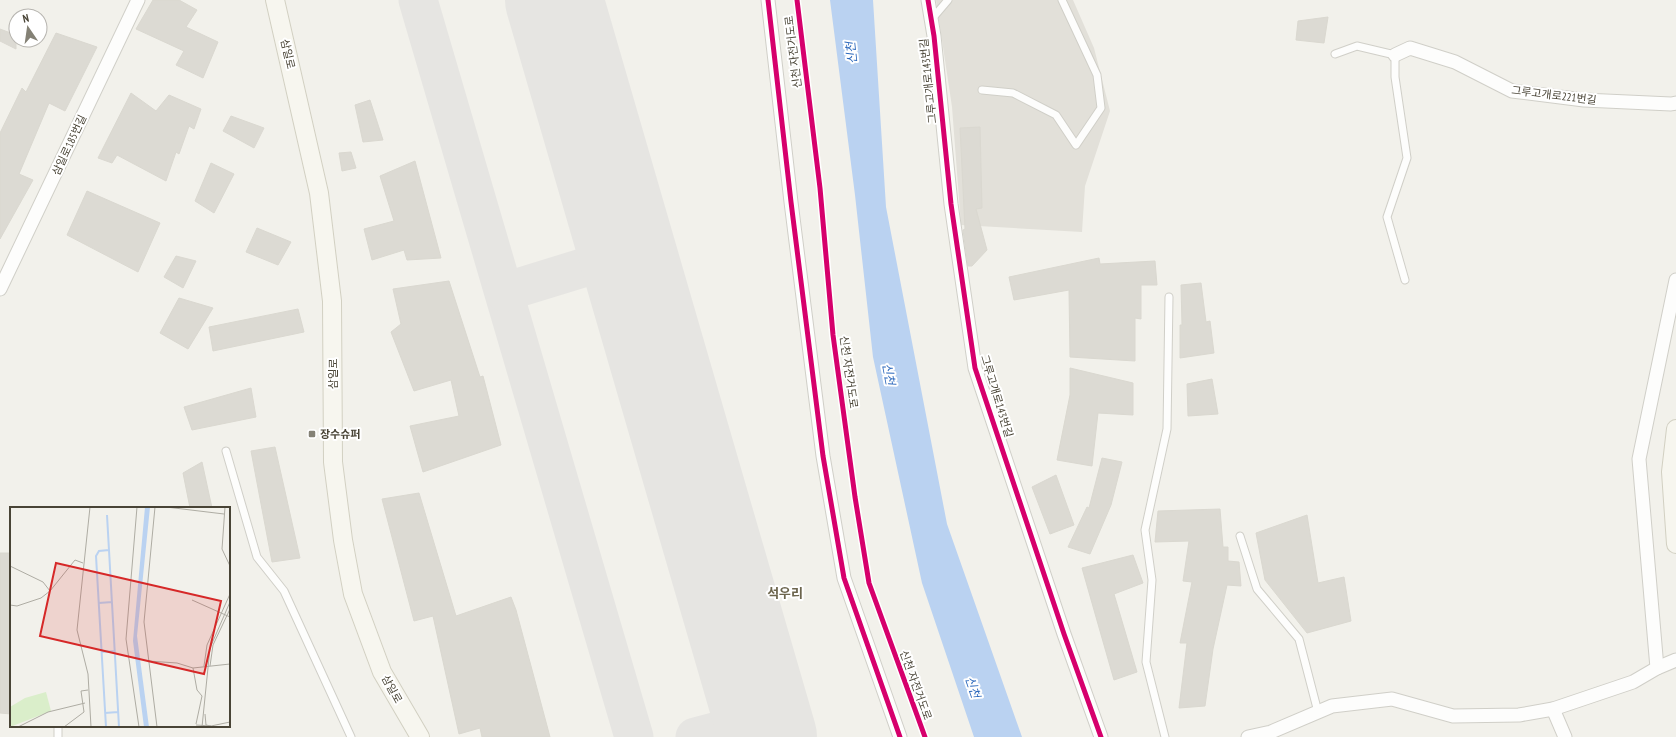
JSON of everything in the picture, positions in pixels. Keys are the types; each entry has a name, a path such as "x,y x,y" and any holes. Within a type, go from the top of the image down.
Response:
{"main road":[{"name":"삼일로","path":"275,0 318,193 332,301 333,462 343,540 353,594 382,672 420,737"},
{"path":"1676,429 1671,472 1676,544"}],"street":[{"name":"삼일로185번길","path":"1,286 138,0"},
{"path":"768,0 823,456 844,578 900,737"},
{"name":"그루고개로143번길","path":"928,0 951,204 975,368 1064,634 1101,737"},
{"name":"그루고개로221번길","path":"1395,55 1410,48 1455,62 1512,91 1584,100 1671,104 1676,102"},
{"path":"1657,668 1639,459 1676,280"},
{"path":"1248,737 1271,732 1332,706 1392,699 1453,716 1519,715 1553,709 1633,682 1657,668 1676,660"},
{"path":"1553,709 1565,737"}],"lane":[{"path":"931,20 948,0"},
{"path":"982,90 1012,93 1056,115 1076,145 1101,108 1098,75 1062,0"},
{"path":"1335,54 1357,46 1395,55 1396,77 1407,158 1387,217 1405,280"},
{"path":"1165,737 1146,662 1152,580 1145,530 1167,429 1168,297"},
{"path":"226,451 257,557 284,591 351,737"},
{"path":"1240,536 1257,588 1299,638 1318,712"}],"shaded area":[{"path":"936,0 1073,0 1094,48 1110,111 1085,186 1082,232 961,225 952,107"}],"water":[{"name":"신천","path":"830,0 873,0 886,207 947,524 1022,737 974,737 922,583 873,357 855,195"}],"building":[{"path":"153,0 179,0 197,10 186,27 218,42 203,78 176,65 184,51 136,29"},
{"path":"1328,17 1324,43 1296,40 1298,21"},
{"path":"0,29 8,32 8,45 0,41"},
{"path":"56,33 97,47 65,111 49,103 19,174 33,180 0,239 0,133 22,88 26,92"},
{"path":"131,93 156,111 169,95 201,109 194,129 189,126 179,154 176,152 166,181 117,155 112,163 98,158"},
{"path":"370,100 383,140 363,142 355,105"},
{"path":"231,116 264,128 254,148 223,131"},
{"path":"980,127 982,208 976,209 987,250 972,266 968,266 963,230 965,229 960,128"},
{"path":"351,152 356,168 342,171 339,153"},
{"path":"415,161 441,258 407,260 404,250 372,260 364,229 394,221 380,176"},
{"path":"211,163 234,174 214,213 195,201"},
{"path":"87,191 160,223 138,272 67,235"},
{"path":"257,228 291,242 278,265 246,252"},
{"path":"176,256 196,261 183,288 164,277"},
{"path":"1099,258 1100,264 1155,261 1157,285 1141,285 1141,319 1135,318 1135,361 1070,357 1069,290 1014,300 1009,277"},
{"path":"449,281 480,377 483,376 501,445 423,472 410,426 459,416 451,380 414,391 391,332 401,324 393,289"},
{"path":"1201,283 1206,322 1210,321 1214,353 1180,358 1180,325 1182,325 1181,285"},
{"path":"179,298 213,308 188,349 160,333"},
{"path":"298,309 304,332 213,351 209,327"},
{"path":"1070,368 1133,383 1133,415 1098,413 1092,466 1057,460 1070,395"},
{"path":"1212,379 1218,414 1188,416 1187,384"},
{"path":"251,388 256,417 192,430 184,407"},
{"path":"275,447 300,558 272,562 251,451"},
{"path":"1102,458 1122,462 1111,505 1090,554 1068,547 1087,507 1089,508"},
{"path":"202,462 212,507 190,507 183,473"},
{"path":"1056,475 1074,525 1050,534 1032,487"},
{"path":"419,493 456,616 511,597 516,610 550,737 482,737 480,728 459,734 433,616 414,621 382,499"},
{"path":"1220,509 1223,547 1228,547 1228,561 1239,562 1241,586 1227,585 1213,649 1205,706 1179,708 1187,643 1180,643 1192,582 1183,581 1189,541 1155,542 1158,511"},
{"path":"1307,515 1318,583 1344,577 1351,621 1307,633 1265,580 1256,533"},
{"path":"0,553 10,553 10,714 0,713"},
{"path":"1133,555 1143,583 1114,594 1137,672 1114,680 1082,568"}],"taxiway":[{"path":"418,0 634,737"},
{"path":"504,292 628,254"},
{"path":"695,737 763,719"}],"runway":[{"path":"554,0 768,737"}],"cycle path":[{"path":"768,0 791,202 823,456 844,578 900,737"},
{"name":"신천 자전거도로","path":"797,0 820,188 833,335 855,497 869,583 925,737"},
{"path":"928,0 934,36 951,204 975,368 1064,634 1101,737"}],"place":[{"name":"장수슈퍼","path":"312,434"}],"district":[{"name":"석우리","path":"785,593"}]}
